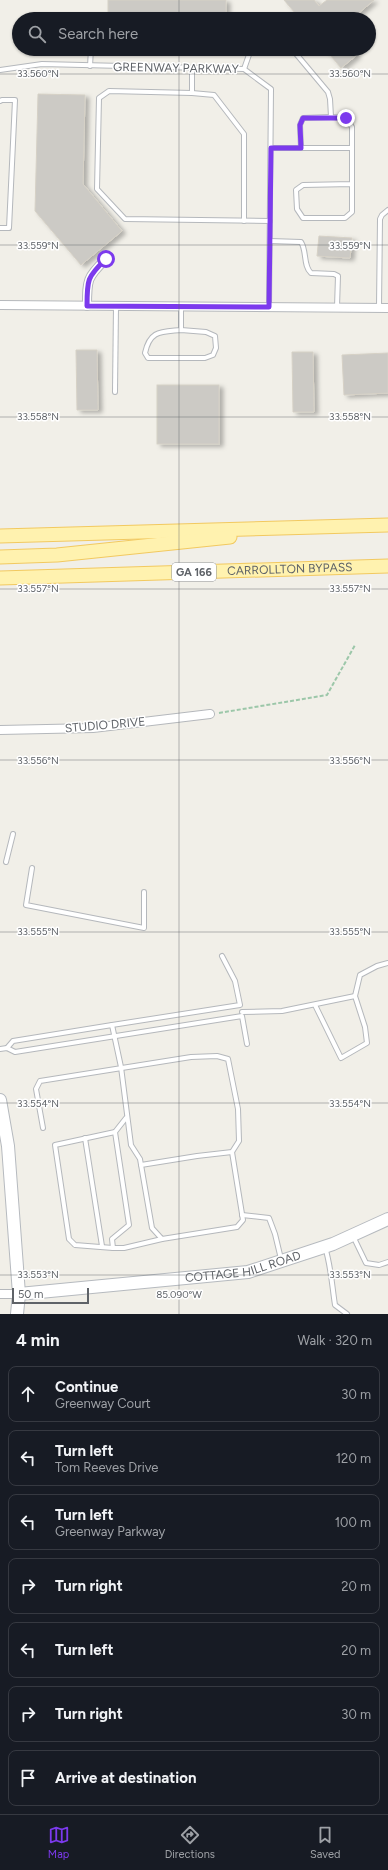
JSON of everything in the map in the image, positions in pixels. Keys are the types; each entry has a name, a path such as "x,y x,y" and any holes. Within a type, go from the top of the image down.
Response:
{"main road":[{"path":"0,536 388,526"},
{"path":"0,557 57,556 194,542 287,528"},
{"name":"CARROLLTON BYPASS","path":"0,578 388,566"}],"street":[{"path":"87,306 88,282 91,274 106,259"},
{"path":"0,305 388,308"},
{"name":"STUDIO DRIVE","path":"0,730 93,728 210,714"},
{"path":"0,1100 8,1146 19,1294 17,1314"},
{"name":"COTTAGE HILL ROAD","path":"19,1294 248,1272 325,1247 388,1219"},
{"path":"0,1294 19,1294"}],"lane":[{"path":"90,66 91,56"},
{"path":"244,69 249,56"},
{"path":"298,56 328,92 331,117"},
{"name":"GREENWAY PARKWAY","path":"0,70 42,64 244,69 271,89 269,307"},
{"path":"192,68 192,93"},
{"path":"244,221 244,134 214,94 108,91 99,98 97,189 125,219 244,221 270,221"},
{"path":"0,101 15,100 9,228 0,228"},
{"path":"301,148 300,125 303,118 346,118 352,128 352,148 352,184 352,212 345,218 303,218 297,209 296,190 303,185 352,184"},
{"path":"271,148 352,148"},
{"path":"379,308 380,220 382,215 388,210"},
{"path":"270,241 301,242 304,247 308,270 311,273 334,274 338,276 337,307"},
{"path":"115,392 116,306"},
{"path":"180,330 181,306"},
{"path":"180,330 206,332 215,336 216,348 213,355 205,358 148,358 145,353 147,345 153,335 160,332 180,330"},
{"path":"6,862 13,834"},
{"path":"32,868 26,905 144,928 144,892"},
{"path":"222,956 234,981 247,1044"},
{"path":"315,1005 341,1058 367,1043 356,996 360,974 377,966 388,963"},
{"path":"0,1049 7,1048 15,1052 115,1037 242,1014 282,1011 356,996"},
{"path":"7,1048 13,1041 240,1005"},
{"path":"112,1026 121,1067 130,1145 140,1159 152,1228 162,1239"},
{"path":"43,1128 36,1089 40,1081 191,1057 217,1056 228,1059 238,1109 239,1141 232,1152 243,1220 237,1227 162,1239 124,1248 75,1246 69,1240 55,1145 115,1132 126,1118"},
{"path":"113,1248 112,1240 129,1225 115,1132"},
{"path":"85,1138 102,1246"},
{"path":"141,1165 232,1152"},
{"path":"242,1215 269,1218 276,1234 282,1261"},
{"path":"352,1236 366,1263 379,1265 388,1262"},
{"path":"325,1247 330,1260 330,1280 335,1305 347,1314"}],"path":[{"path":"210,714 327,695 355,645"}],"building":[{"path":"108,0 226,0 226,12 108,12"},
{"path":"284,0 314,0 319,6 327,0 374,0 360,12 294,12"},
{"path":"331,56 356,56 341,68"},
{"path":"38,94 85,95 83,184 122,231 81,265 35,211"},
{"path":"319,236 352,238 350,258 317,256"},
{"path":"76,350 97,350 98,410 77,410"},
{"path":"292,352 313,352 314,412 293,412"},
{"path":"388,353 388,393 344,395 342,355"},
{"path":"157,385 219,385 219,444 157,444"}],"route":[{"path":"106,259 91,274 88,282 87,306 269,307 271,148 301,148 300,125 303,118 346,118"}]}
